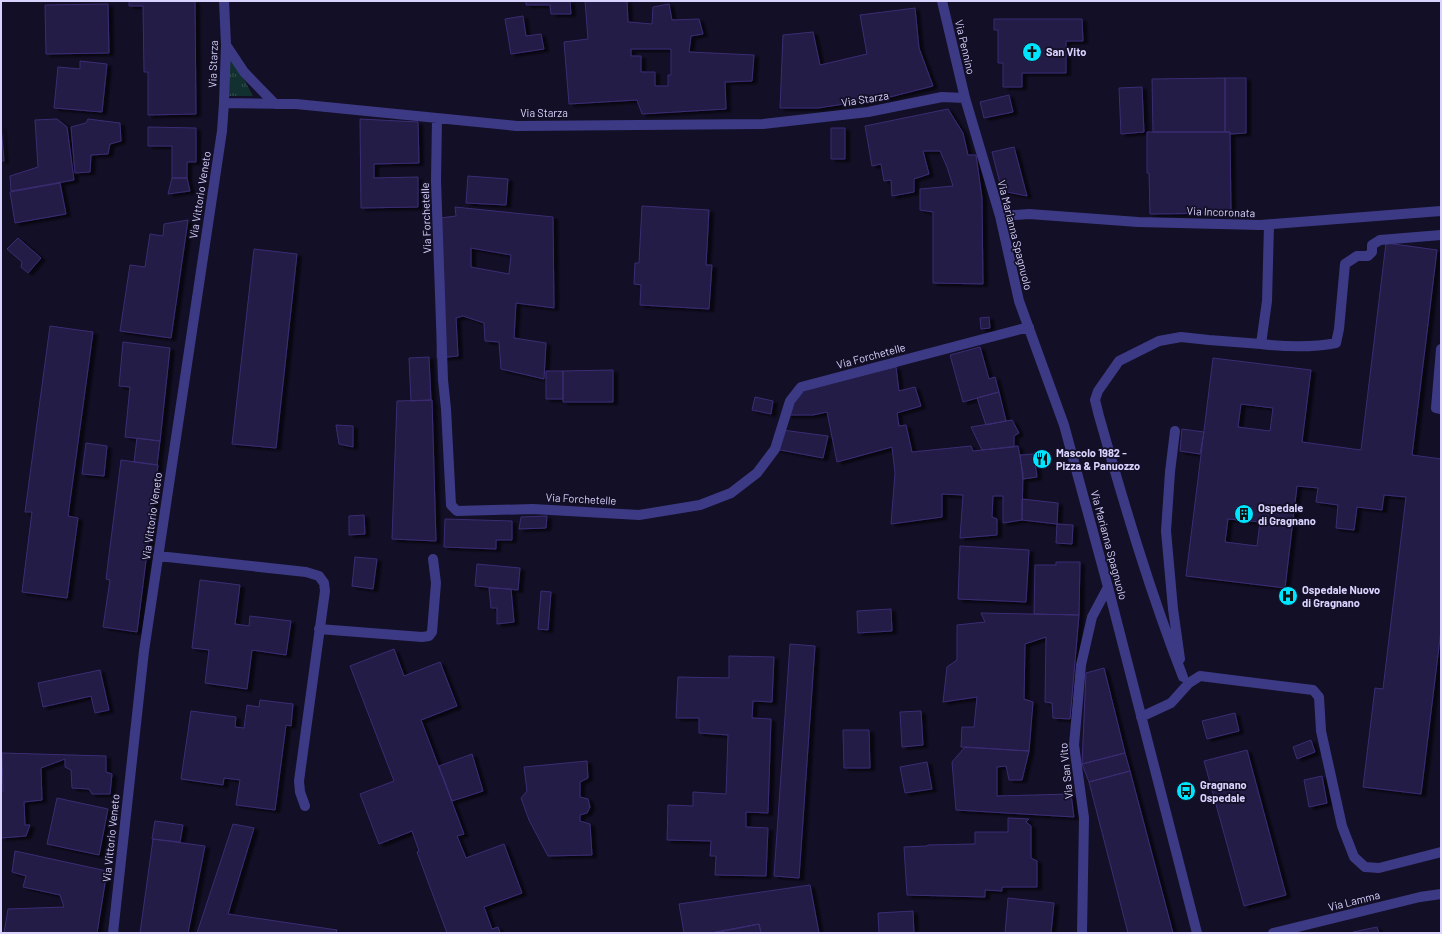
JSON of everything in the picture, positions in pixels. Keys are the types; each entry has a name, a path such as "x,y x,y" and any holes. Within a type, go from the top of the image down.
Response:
{"street":[{"name":"Via Starza","path":"224,1 226,45 224,103 296,104 517,126 763,124 868,112 942,97 965,98"},
{"name":"Via Pennino","path":"942,1 965,98"},
{"path":"226,45 244,72 275,104"},
{"name":"Via Marianna Spagnuolo","path":"965,98 1000,216 1019,301 1064,425 1108,587 1197,933"},
{"name":"Via Vittorio Veneto","path":"113,933 144,651 221,139 224,103"},
{"name":"Via Forchetelle","path":"437,118 436,181 443,380 451,505 457,511 533,509 639,514 700,504 731,493 757,473 775,449 790,401 801,387 1029,327"},
{"name":"Via Incoronata","path":"1000,216 1029,214 1138,222 1269,225 1441,211"},
{"path":"1261,344 1267,301 1269,225"},
{"path":"1183,677 1160,617 1112,463 1096,406 1098,391 1120,361 1159,341 1181,337 1292,347 1312,347 1336,343 1339,329 1345,264 1357,256 1368,256 1372,252 1372,245 1380,240 1441,235"},
{"path":"1441,349 1436,408 1441,409"},
{"path":"1175,431 1170,472 1166,531 1173,609 1185,688"},
{"path":"158,556 306,572 318,576 324,583 325,591 299,780 300,792 305,806"},
{"path":"319,629 422,637 429,636 432,632 436,583 433,559"},
{"name":"Via San Vito","path":"1082,933 1084,818 1074,745 1081,665 1092,618 1108,587"},
{"path":"1141,717 1171,703 1189,683 1200,676 1313,690 1319,697 1321,731 1342,826 1354,857 1365,867 1379,868 1441,852"},
{"name":"Via Lamma","path":"1273,933 1420,897 1441,894"}],"green space":[{"path":"226,45 253,96 224,96"}],"building":[{"path":"129,1 195,1 196,114 148,115 148,72 144,72 143,6 129,6"},
{"path":"526,1 570,1 571,14 551,14 550,5 526,5"},
{"path":"585,1 627,1 628,22 652,24 653,7 669,4 672,20 699,19 703,34 691,36 689,52 754,55 752,81 725,82 726,109 642,114 637,100 569,104 564,42 588,39","holes":["631,49 671,49 671,75 668,75 668,86 655,86 655,72 641,72 641,56 631,56"]},
{"path":"108,4 109,53 46,54 45,5"},
{"path":"915,8 919,48 933,86 890,97 818,108 780,108 783,35 813,32 820,65 867,54 860,15"},
{"path":"523,16 526,36 541,34 544,49 511,54 505,19"},
{"name":"San Vito","path":"994,19 1082,19 1083,41 1066,41 1066,73 1022,73 1022,87 1003,87 1003,63 998,63 998,30 994,30"},
{"path":"80,61 107,64 102,112 54,108 58,67 80,69"},
{"path":"1225,78 1246,78 1246,133 1230,134 1230,132 1225,132"},
{"path":"1225,78 1225,132 1153,132 1152,79"},
{"path":"1142,87 1144,132 1121,134 1119,88"},
{"path":"1009,95 1013,112 984,118 980,102"},
{"path":"948,109 963,133 968,155 976,155 982,198 983,284 933,283 933,212 920,210 920,189 953,186 940,151 923,151 929,174 914,179 914,192 892,196 891,180 884,181 881,164 872,166 865,126"},
{"path":"57,119 67,127 74,180 11,191 10,176 38,167 35,120"},
{"path":"88,119 120,123 121,141 110,144 108,154 91,155 90,172 75,173 71,127 86,123"},
{"path":"360,119 418,122 419,163 374,164 374,178 418,177 418,207 361,208"},
{"path":"1,126 4,161 1,161"},
{"path":"148,127 196,128 196,162 187,162 187,178 172,178 172,146 148,146"},
{"path":"831,128 845,128 845,159 831,159"},
{"path":"1147,132 1230,132 1231,213 1150,214 1149,173 1147,173"},
{"path":"1014,147 1027,196 1002,191 992,152"},
{"path":"468,176 508,179 506,205 466,203"},
{"path":"172,178 187,178 190,191 168,194"},
{"path":"60,183 66,214 15,223 10,192"},
{"path":"642,206 709,210 706,265 712,265 709,309 640,305 641,285 634,284 635,263 639,263"},
{"path":"455,207 553,217 554,308 516,303 514,338 546,343 544,379 501,369 499,342 485,341 484,323 463,316 456,318 458,356 437,358 440,218 456,216","holes":["471,248 511,255 509,274 471,267"]},
{"path":"188,220 171,338 120,331 130,265 145,267 150,234 163,236 164,224"},
{"path":"18,238 41,258 28,273 21,267 22,262 7,249"},
{"name":"Ospedale di Gragnano","path":"1386,243 1437,250 1412,455 1441,459 1441,630 1421,794 1363,787 1375,688 1383,689 1406,497 1384,495 1382,510 1357,507 1354,530 1336,528 1338,505 1316,502 1318,488 1297,486 1285,588 1186,576 1213,358 1311,370 1302,442 1361,450","holes":["1241,404 1273,408 1270,431 1238,427","1228,519 1260,522 1257,546 1225,542"]},
{"path":"254,249 297,254 276,448 232,444"},
{"path":"989,317 990,328 981,329 980,318"},
{"path":"50,326 93,332 68,516 78,518 67,598 22,592 32,512 25,512"},
{"path":"123,342 170,348 160,441 125,437 130,387 119,386"},
{"path":"980,347 989,379 995,377 999,392 963,402 950,355"},
{"path":"429,357 431,400 411,401 409,358"},
{"path":"896,367 899,391 915,387 921,406 897,413 899,426 906,425 912,452 971,446 973,451 1018,446 1023,473 1022,520 1003,523 1003,496 993,496 992,517 997,519 997,535 960,538 963,495 942,494 942,517 891,524 895,473 892,447 837,462 827,412 813,415 787,415 792,393"},
{"path":"613,370 613,402 563,402 563,371"},
{"path":"546,371 563,371 563,399 546,399"},
{"path":"999,392 1006,421 986,425 977,398"},
{"path":"755,397 773,401 771,414 752,410"},
{"path":"432,400 436,541 392,539 397,401"},
{"path":"1012,420 1019,433 1014,436 1014,447 982,450 971,427"},
{"path":"336,425 353,426 353,447 339,444"},
{"path":"1182,429 1204,432 1200,454 1180,451"},
{"path":"782,430 828,436 823,458 775,449"},
{"path":"137,438 160,441 157,465 134,462"},
{"path":"86,443 107,446 104,476 82,474"},
{"path":"1034,454 1037,477 1023,479 1020,455"},
{"path":"121,460 158,465 137,632 103,627 110,580 106,579"},
{"path":"1022,499 1058,503 1057,524 1022,520"},
{"path":"364,515 365,534 349,535 349,516"},
{"path":"547,516 546,528 519,529 521,517"},
{"path":"445,519 512,521 512,540 496,540 496,549 444,547"},
{"path":"1057,524 1073,525 1072,544 1056,543"},
{"path":"960,546 1029,550 1026,602 958,599"},
{"path":"355,557 377,559 373,589 352,586"},
{"path":"1056,562 1080,562 1079,615 1034,614 1035,565 1056,565"},
{"path":"477,564 520,568 518,590 475,586"},
{"path":"200,580 240,585 235,624 249,626 250,616 291,621 286,655 252,650 247,689 205,683 209,650 192,648"},
{"path":"489,588 511,589 514,622 497,624 497,608 491,608"},
{"path":"541,591 551,592 548,630 538,629"},
{"path":"891,609 892,631 858,633 857,611"},
{"path":"981,613 1079,615 1070,719 1053,718 1052,703 1045,702 1046,637 1025,644 1024,699 1033,702 1029,751 961,747 962,727 974,727 977,697 943,702 947,667 957,660 957,625 985,622"},
{"path":"790,644 815,646 799,878 774,876"},
{"path":"394,649 404,676 440,662 457,706 421,720 464,834 457,836 466,858 504,844 522,893 484,907 492,929 498,927 500,933 447,933 417,852 419,851 412,831 379,844 360,794 394,781 350,666"},
{"path":"729,656 774,657 772,702 753,701 752,718 771,719 768,813 746,812 746,827 768,828 766,876 715,875 716,856 710,856 711,841 667,840 668,805 693,806 693,792 726,794 728,735 699,733 699,718 676,718 678,677 729,678"},
{"path":"1104,668 1125,753 1082,764 1086,673"},
{"path":"100,670 109,710 95,713 91,696 43,707 38,683"},
{"path":"260,700 293,704 291,726 286,725 275,810 236,805 240,780 224,778 223,785 181,779 191,711 236,717 235,727 244,728 247,705 259,707"},
{"path":"921,711 923,745 902,747 900,712"},
{"path":"1235,713 1239,731 1207,739 1202,721"},
{"path":"843,730 869,730 870,768 844,768"},
{"path":"1311,740 1315,752 1297,759 1293,747"},
{"path":"965,747 1029,751 1022,780 1009,780 1006,766 997,767 997,796 1071,794 1074,817 956,810 952,762"},
{"path":"1247,750 1286,895 1244,906 1204,761"},
{"path":"2,753 106,756 106,772 112,774 110,794 92,794 89,789 72,788 71,770 65,767 65,759 41,768 42,800 24,802 25,825 30,825 26,836 1,838 1,792 3,791"},
{"path":"1125,753 1130,771 1089,782 1082,764"},
{"path":"472,754 483,791 452,801 439,766"},
{"path":"587,761 588,778 580,782 580,797 588,799 590,807 587,813 580,815 580,821 590,824 592,855 548,856 529,820 521,798 527,791 524,767"},
{"path":"927,762 932,789 905,793 900,767"},
{"path":"1130,771 1173,933 1128,933 1089,782"},
{"path":"1322,776 1327,803 1309,807 1304,780"},
{"path":"57,798 108,809 99,855 47,844"},
{"path":"1008,818 1029,819 1026,822 1031,826 1031,858 1037,861 1037,887 1002,887 1002,891 985,890 985,897 907,895 904,847 975,844 975,832 1008,832"},
{"path":"155,821 183,825 180,842 152,839"},
{"path":"233,824 254,828 228,914 337,930 336,933 197,933"},
{"path":"153,839 205,846 188,933 140,933"},
{"path":"15,851 107,871 97,933 4,933 8,909 64,907 60,895 23,887 26,876 12,872"},
{"path":"810,885 819,933 761,933 759,924 715,933 684,933 679,904"},
{"path":"1008,898 1054,903 1051,933 1005,933"},
{"path":"913,911 914,933 879,933 878,913"},
{"path":"759,924 761,933 715,933 715,932"},
{"path":"1377,927 1379,933 1353,933 1353,932"}],"place":[{"name":"San Vito","path":"1032,52"},
{"name":"Mascolo 1982 - Pizza & Panuozzo","path":"1042,459"},
{"name":"Ospedale di Gragnano","path":"1244,514"},
{"name":"Ospedale Nuovo di Gragnano","path":"1288,596"},
{"name":"Gragnano Ospedale","path":"1186,791"}]}
